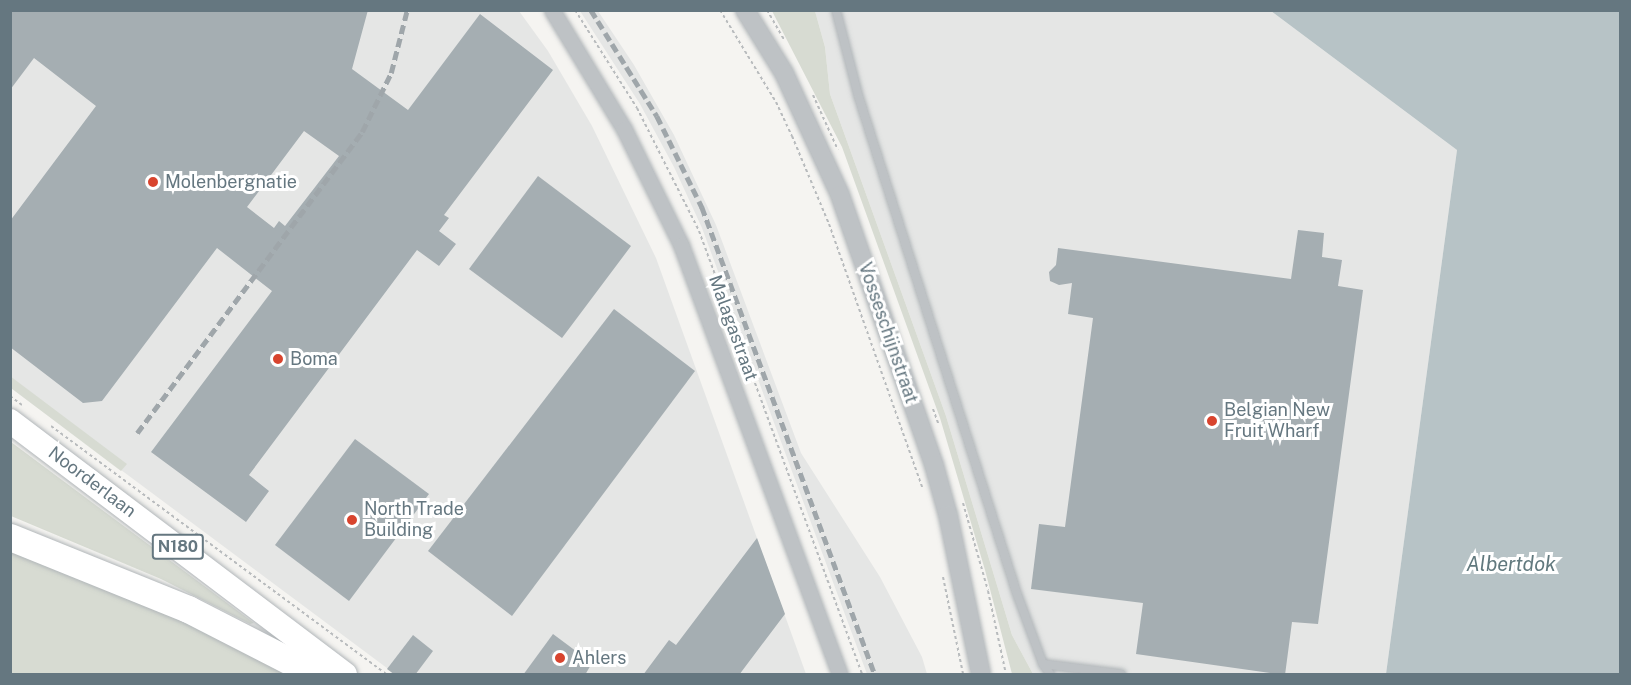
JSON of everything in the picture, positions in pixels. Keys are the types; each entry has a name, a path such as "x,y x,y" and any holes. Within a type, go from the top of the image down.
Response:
{"highway":[{"path":"10,537 188,609 315,675"}],"main road":[{"name":"Noorderlaan","path":"20,416 345,675"}],"street":[{"name":"Malagastraat","path":"552,10 624,129 681,245 817,618 840,675"},
{"name":"Vosseschijnstraat","path":"745,10 784,73 840,195 934,465 948,515 981,675"}],"lane":[{"path":"836,10 859,98 1017,594 1050,675"},
{"path":"1044,664 1121,675"}],"path":[{"path":"576,10 637,108 699,231 862,675"},
{"path":"720,10 771,94 792,136 829,224 923,489"},
{"path":"10,396 20,416"},
{"path":"48,424 386,675"},
{"path":"943,576 963,675"}],"shaded area":[{"path":"10,11 519,11 548,51 592,126 656,258 806,674 395,674 11,388"},
{"path":"580,11 598,11 634,65 674,135 716,225 801,453 880,577 922,657 927,674 867,674 702,228 674,167 640,104"},
{"path":"772,11 815,11 825,47 830,94 946,416 1012,635 1033,674 1012,674 985,570 940,418 842,147"},
{"path":"815,11 1271,11 1457,150 1386,674 1033,674 1012,635 946,416 830,94 825,47"},
{"path":"10,376 127,464 121,471 11,388"},
{"path":"11,442 254,623 250,624 161,579 11,516"},
{"path":"11,550 170,612 289,674 11,674"}],"water":[{"name":"Albertdok","path":"1271,11 1620,11 1620,674 1386,674 1457,150"}],"building":[{"name":"Molenbergnatie","path":"10,10 368,10 352,69 408,110 480,14 553,70 444,215 449,218 439,231 456,244 439,266 417,250 249,475 269,491 246,522 151,452 272,291 217,248 102,401 83,403 10,347 10,221 96,106 34,58 10,90","holes":["304,131 339,156 285,226 279,221 274,228 247,207"]},
{"path":"538,176 631,246 562,338 469,269"},
{"name":"Belgian New Fruit Wharf","path":"1298,230 1324,233 1322,257 1342,260 1338,286 1363,290 1318,624 1292,622 1285,675 1136,654 1143,603 1031,589 1039,524 1065,527 1093,318 1068,314 1072,283 1059,285 1050,281 1049,272 1056,265 1058,248 1291,279"},
{"path":"614,309 695,371 512,616 428,551"},
{"name":"North Trade Building","path":"355,439 429,494 349,601 275,545"},
{"path":"757,538 785,614 739,675 643,675 669,640 676,645"},
{"name":"Ahlers","path":"553,634 592,663 585,675 523,675"},
{"path":"413,635 433,651 415,675 395,675 387,669"}],"railway":[{"path":"137,433 362,132 391,73 407,10"},
{"path":"591,10 657,116 702,207 875,674"}],"place":[{"name":"Molenbergnatie","path":"153,182"},
{"name":"Boma","path":"278,359"},
{"name":"Belgian New Fruit Wharf","path":"1212,421"},
{"name":"North Trade Building","path":"352,520"},
{"name":"Ahlers","path":"560,658"}]}
